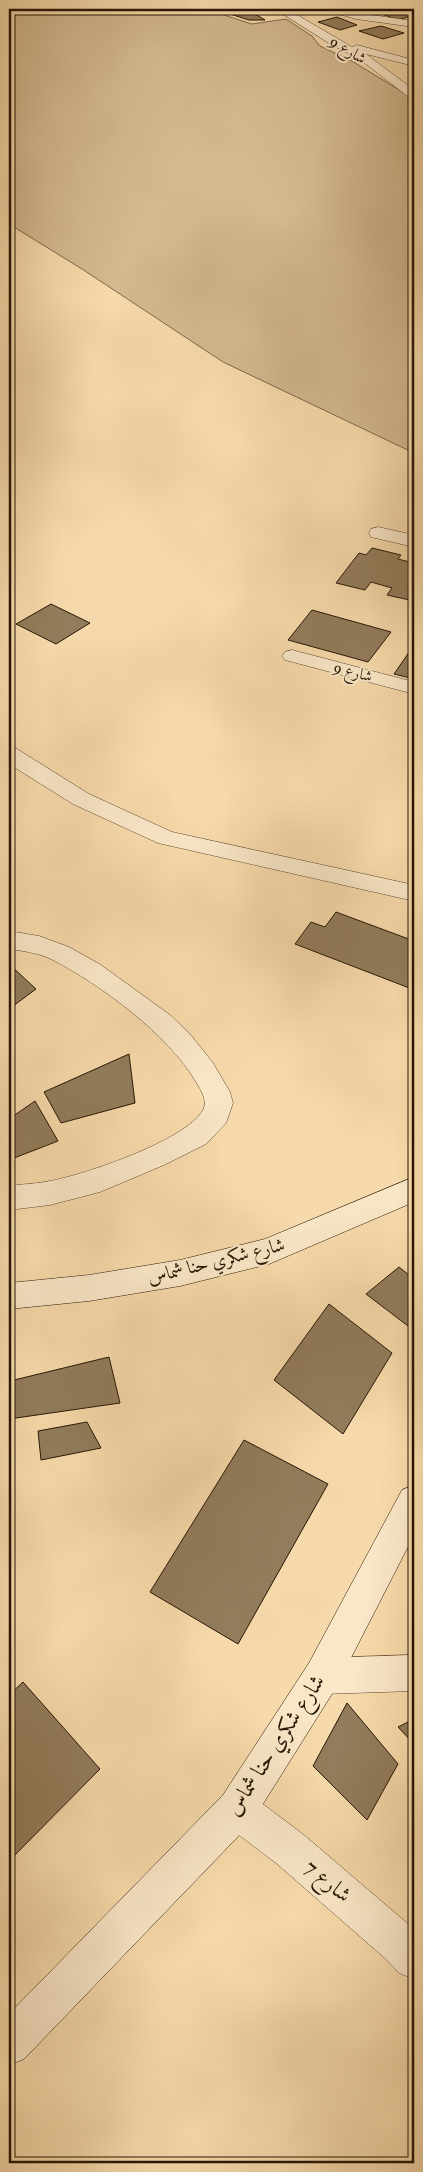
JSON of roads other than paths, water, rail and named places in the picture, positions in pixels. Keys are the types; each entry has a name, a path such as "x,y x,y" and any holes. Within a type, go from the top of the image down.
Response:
{"street":[{"name":"شارع 9","path":"280,9 336,44 362,56 414,95"},
{"path":"332,9 356,16 414,24"},
{"path":"336,44 414,62"},
{"path":"378,533 414,541"},
{"name":"شارع 9","path":"292,656 414,688"},
{"path":"9,754 81,799 166,838 414,893"},
{"path":"9,940 39,945 60,953 92,971 161,1022 181,1041 203,1070 216,1092 219,1103 216,1115 201,1132 161,1154 100,1180 50,1193 9,1198"},
{"name":"شارع شكري حنا شماس","path":"9,1296 90,1288 180,1273 269,1251 355,1216 414,1189"},
{"name":"شارع شكري حنا شماس","path":"9,2044 237,1809 322,1676 414,1501"},
{"path":"322,1676 414,1674"},
{"name":"شارع 7","path":"237,1809 290,1850 402,1945 414,1958"}]}
